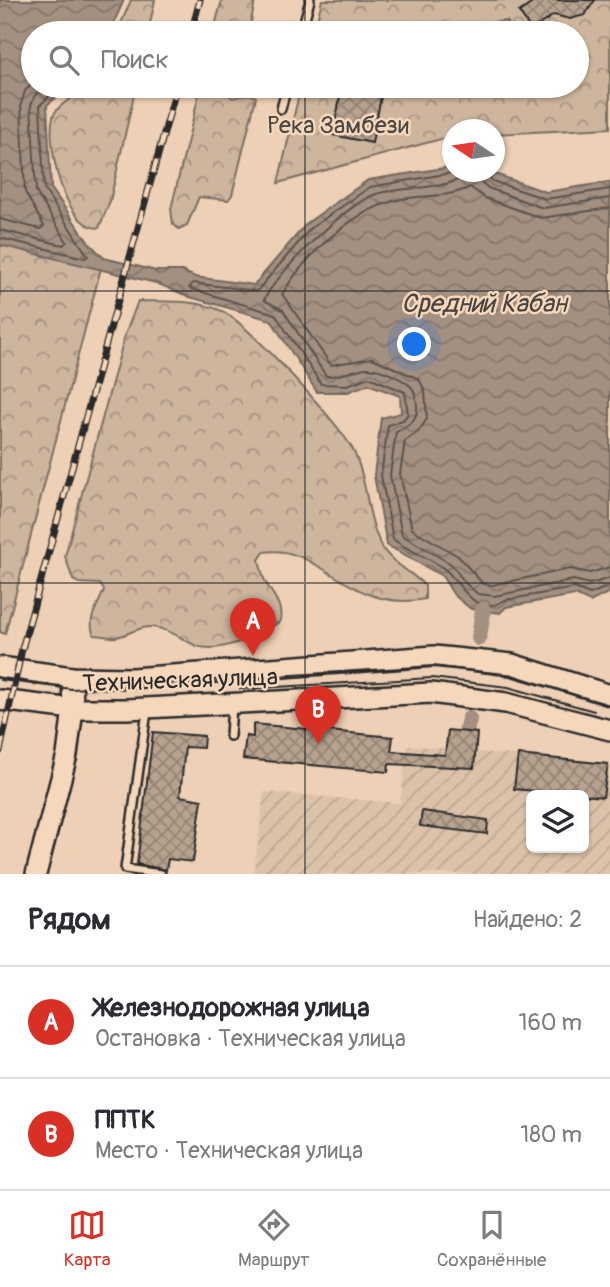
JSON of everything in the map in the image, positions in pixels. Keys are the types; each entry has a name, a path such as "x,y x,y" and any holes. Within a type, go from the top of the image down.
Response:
{"main road":[{"name":"Техническая улица","path":"0,667 72,677 132,678 434,656 512,664 610,695"},
{"path":"36,874 67,755 73,709 72,677"},
{"name":"Техническая улица","path":"0,700 73,709 148,708 431,693 506,703 610,730"}],"lane":[{"path":"304,21 310,0"},
{"path":"281,109 284,98"},
{"path":"230,736 232,704"},
{"path":"148,708 125,869 161,874"}],"shaded area":[{"path":"408,745 608,764 610,874 254,874 264,792 400,803"}],"green space":[{"path":"131,0 155,0 151,21 122,21"},
{"path":"222,0 255,0 251,21 216,21"},
{"name":"Река Замбези","path":"322,0 610,0 610,128 505,133 505,119 442,119 442,139 278,183 298,98 589,98 589,21 317,21"},
{"path":"73,98 133,98 110,201 99,228 87,224 76,215 60,183 52,146 52,130 55,112"},
{"path":"198,98 256,98 232,195 228,200 199,197 187,225 179,229 173,224 171,209"},
{"path":"0,245 101,268 5,634 0,632"},
{"path":"138,301 181,302 222,311 251,334 292,375 353,450 382,547 390,558 425,586 425,599 399,601 376,597 302,558 284,552 264,552 259,560 262,572 277,601 281,616 280,622 262,632 218,648 197,646 152,627 116,637 94,635 92,618 104,590 100,584 73,580 65,556 125,335"}],"water":[{"name":"Средний Кабан","path":"0,0 124,0 114,21 21,21 21,98 56,98 47,105 51,188 89,243 104,258 156,271 182,271 195,277 254,285 307,223 368,180 442,168 442,182 505,182 505,177 546,192 610,182 610,592 590,602 575,595 506,607 500,613 471,609 454,595 442,576 387,545 374,475 381,418 401,413 400,396 368,384 348,392 317,392 271,320 190,297 156,283 0,245"}],"building":[{"path":"537,0 595,0 585,15 570,19 554,15 545,21 525,21 519,12"},
{"path":"340,98 381,98 372,143 333,135"},
{"path":"253,724 393,737 391,751 445,755 448,730 477,733 474,768 389,764 388,772 243,759 246,736 253,737"},
{"path":"153,732 204,736 203,748 185,747 180,796 202,800 193,862 168,859 166,870 137,864"},
{"path":"518,755 608,764 603,797 589,796 589,790 514,789"},
{"path":"422,811 488,820 487,834 420,826"}],"waterway":[{"path":"479,638 483,610"},
{"path":"466,732 469,719"}],"tram line":[{"path":"0,680 72,689 433,666 510,676 610,705"},
{"path":"240,689 432,678 508,687 594,711"}],"railway":[{"path":"194,21 200,0"},
{"path":"0,751 22,649 174,98"}],"place":[{"name":"Железнодорожная улица","path":"253,656"},
{"name":"ППТК","path":"318,744"}]}
